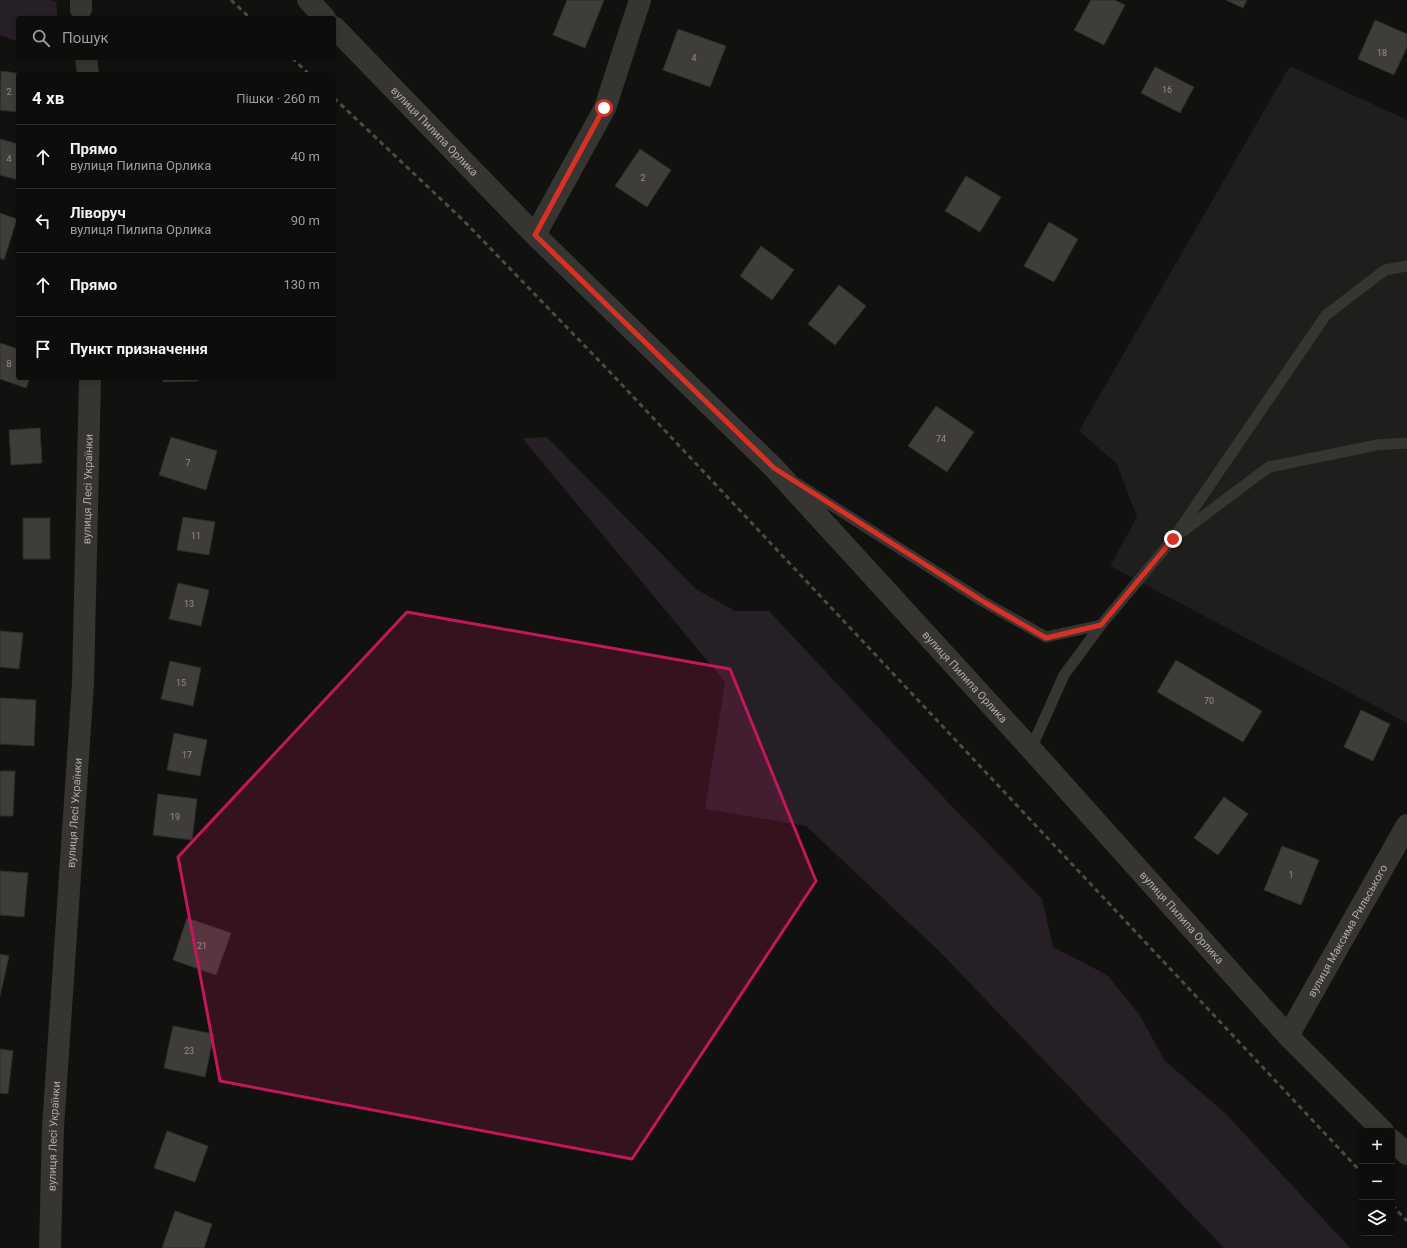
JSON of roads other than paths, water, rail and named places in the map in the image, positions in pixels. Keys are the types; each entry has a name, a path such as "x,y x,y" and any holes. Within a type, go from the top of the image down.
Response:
{"street":[{"path":"308,0 323,16"},
{"path":"535,235 604,108 640,0"},
{"name":"вулиця Пилипа Орлика","path":"336,29 535,235 774,468 1031,749 1288,1036 1380,1128"},
{"path":"86,60 88,72"},
{"name":"вулиця Лесі Українки","path":"50,1248 53,1127 83,682 90,380"},
{"name":"вулиця Максима Рильського","path":"1288,1036 1407,825"},
{"path":"1395,1143 1407,1154"}],"lane":[{"path":"1031,749 1064,675 1101,625 1173,539 1326,315 1385,270 1407,266"},
{"path":"1173,539 1269,467 1377,445 1407,443"},
{"path":"774,468 984,602 1046,638 1101,625"}],"railway":[{"path":"231,0 248,16"},
{"path":"294,60 307,72"},
{"path":"336,100 464,221 609,371 1359,1170"},
{"path":"1395,1208 1407,1221"}]}
